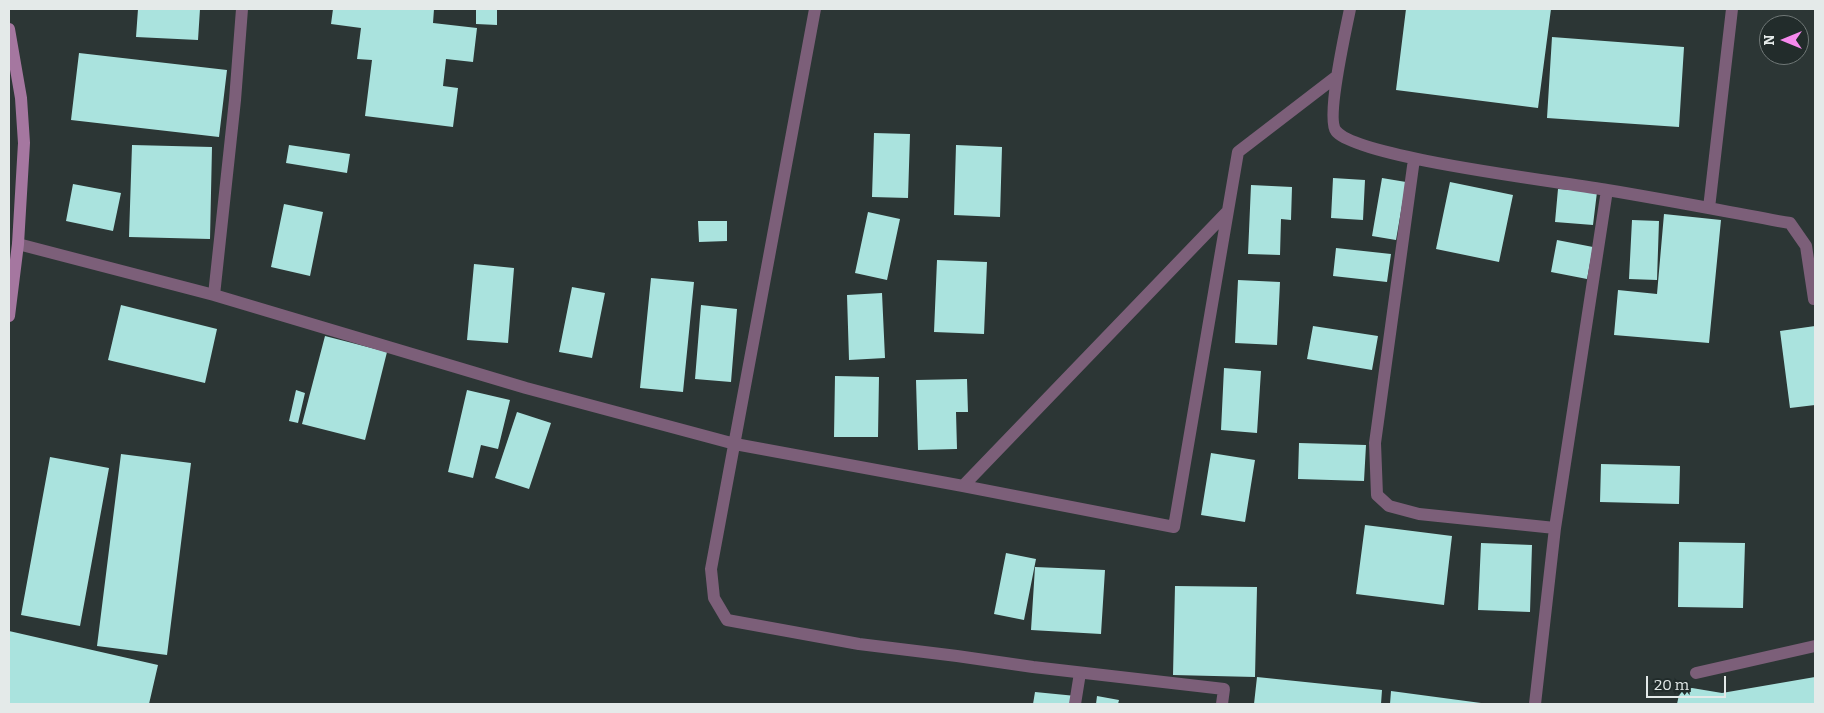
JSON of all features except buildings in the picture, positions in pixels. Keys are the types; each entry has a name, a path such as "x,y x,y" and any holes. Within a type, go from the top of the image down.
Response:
{"street":[{"path":"214,295 236,100 242,9"},
{"path":"815,9 711,569 714,598 728,620 859,644 1080,673 1224,689 1222,704"},
{"path":"1350,9 1338,76 1333,121 1335,131 1347,140 1414,160 1607,190 1790,223 1806,246 1815,299"},
{"path":"1709,208 1732,9"},
{"path":"9,29 21,98 24,143 18,244 9,316"},
{"path":"18,244 214,295 526,388 735,444 1174,527 1238,152 1338,76"},
{"path":"1414,160 1375,443 1377,495 1389,506 1419,514 1555,528"},
{"path":"1535,704 1555,528 1607,190"},
{"path":"963,486 1227,212"},
{"path":"1696,673 1815,646"},
{"path":"1075,704 1080,673"}]}
